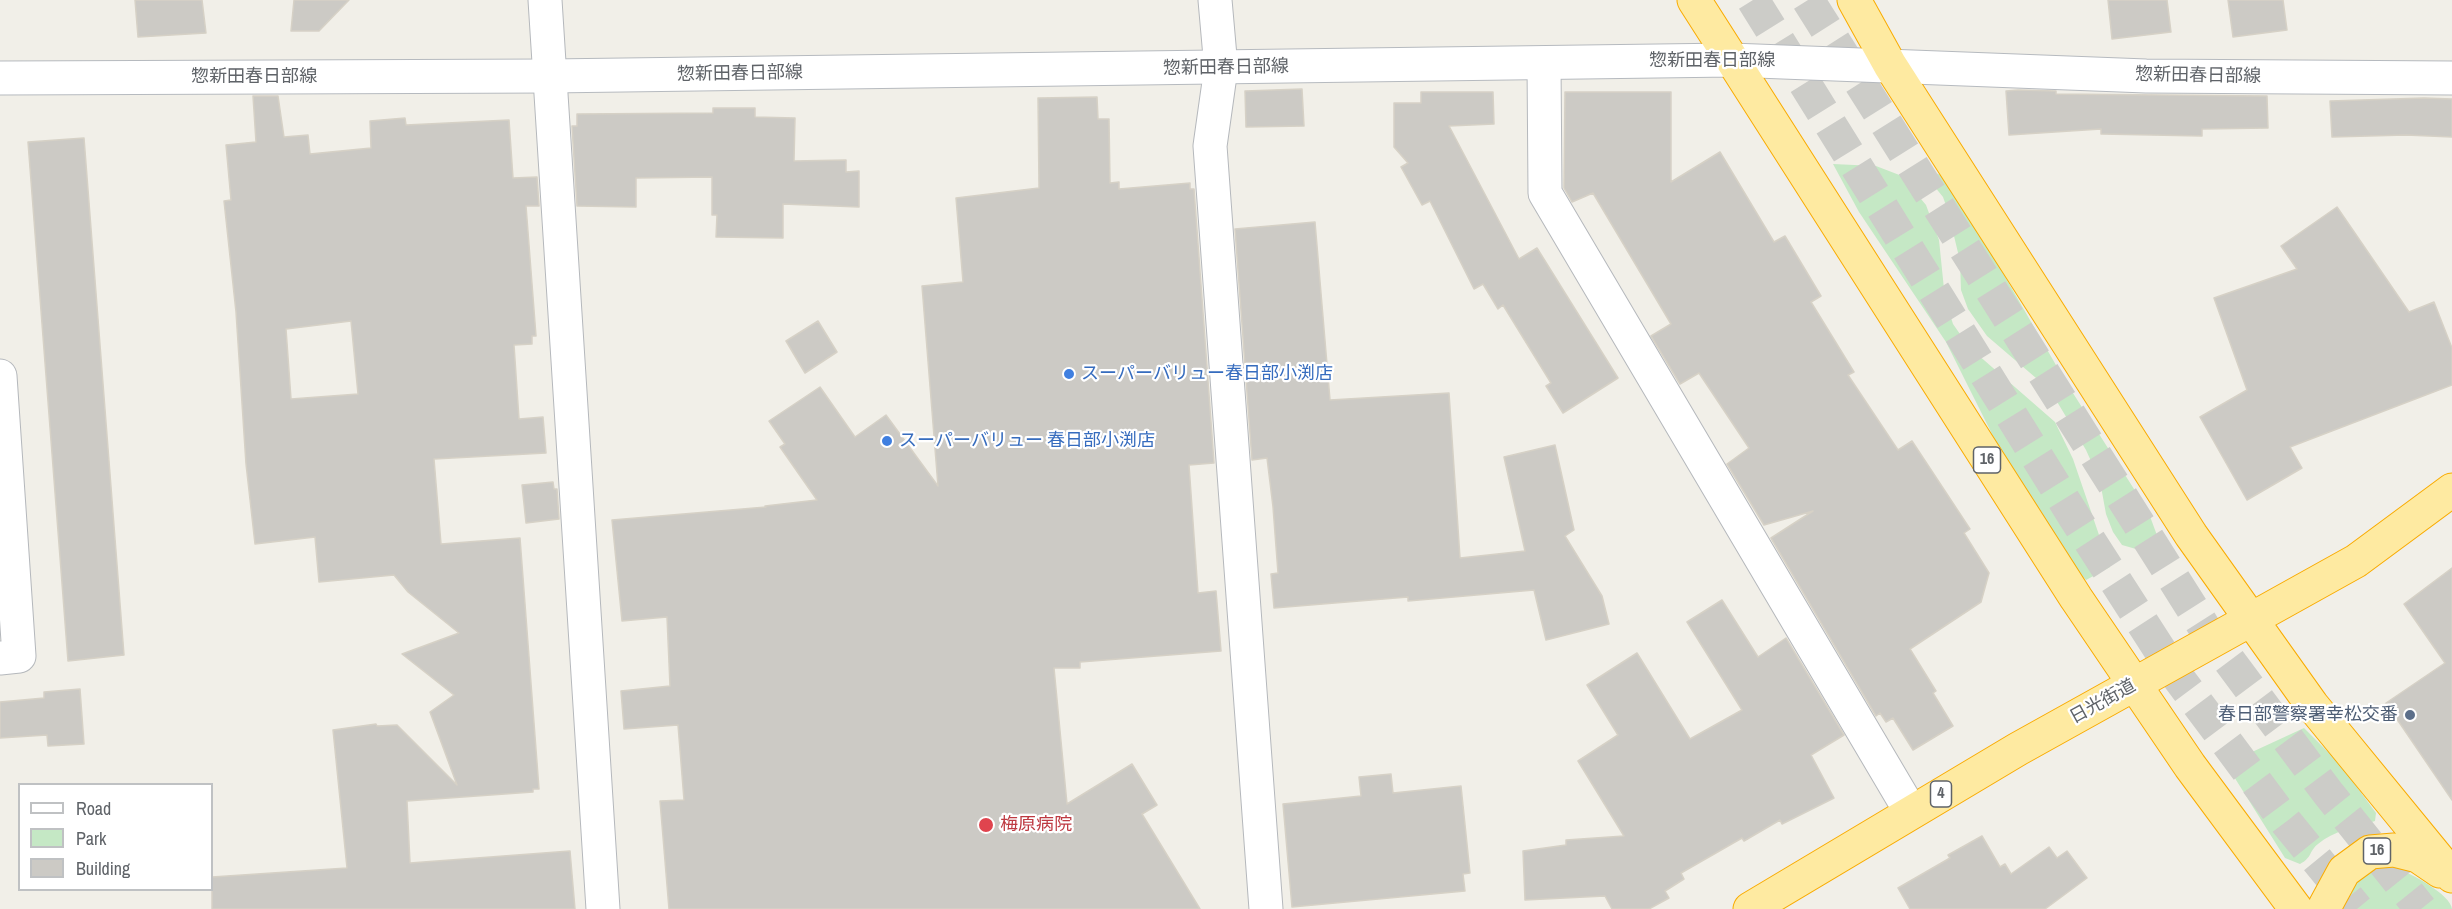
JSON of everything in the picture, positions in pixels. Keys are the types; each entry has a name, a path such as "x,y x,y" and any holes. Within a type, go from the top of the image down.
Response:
{"highway":[{"name":"16","path":"1694,0 2076,598 2190,766 2296,909"},
{"name":"16","path":"1854,0 1890,66 2191,535 2312,705 2452,877"},
{"name":"日光街道","path":"1750,909 2018,749 2356,561 2452,490"},
{"name":"16","path":"2325,909 2344,871 2370,852 2394,850 2418,856 2452,877"}],"street":[{"path":"545,0 603,909"},
{"path":"1215,0 1221,68 1210,146 1266,909"},
{"name":"惣新田春日部線","path":"0,78 550,76 1731,60 2146,76 2452,78"},
{"path":"1544,63 1545,193 1911,812"},
{"path":"0,376 19,656 0,658"}],"green space":[{"path":"1833,164 1876,166 1902,176 1926,205 1939,240 1945,299 1953,324 1969,347 2055,422 2073,459 2110,567 2086,580 2075,569 1999,448 1946,342 1859,212"},
{"path":"1933,172 1948,178 2064,379 2148,511 2158,538 2136,549 2122,545 2113,532 2106,514 2100,481 2086,450 2050,390 1987,336 1968,309 1961,290 1960,261 1948,211 1943,197 1926,176"},
{"path":"2304,728 2340,764 2376,813 2375,821 2345,830 2324,840 2300,864 2285,858 2226,764"},
{"path":"2372,869 2396,869 2411,875 2438,891 2450,903 2452,909 2346,909 2354,886"}],"building":[{"path":"135,0 202,0 206,33 138,37"},
{"path":"294,0 349,0 319,31 291,31"},
{"path":"2108,0 2167,0 2171,32 2112,39"},
{"path":"2228,0 2283,0 2287,30 2233,37"},
{"path":"1302,89 1304,126 1246,127 1245,91"},
{"path":"2006,91 2056,91 2056,94 2267,96 2268,128 2202,129 2202,136 2101,134 2101,129 2009,135"},
{"path":"1421,92 1493,92 1494,124 1449,126 1519,259 1537,248 1618,378 1563,413 1546,386 1551,383 1503,305 1498,309 1483,284 1474,289 1430,201 1422,205 1401,167 1408,163 1394,147 1394,103 1421,103"},
{"path":"1565,92 1671,92 1671,182 1720,152 1774,242 1785,236 1821,296 1811,302 1854,372 1848,375 1898,450 1912,441 1970,529 1964,533 1989,573 1981,602 1910,649 1936,691 1933,693 1953,726 1913,750 1893,718 1886,722 1880,713 1876,716 1771,538 1813,511 1764,525 1727,464 1749,448 1699,373 1680,384 1651,336 1671,324 1593,193 1572,202 1564,188"},
{"path":"253,96 278,96 284,137 308,135 310,154 371,148 370,121 405,118 406,125 509,120 513,178 537,177 539,206 526,206 536,336 532,336 532,344 514,345 519,419 543,417 546,453 434,459 441,544 520,538 539,789 533,789 533,792 407,801 410,863 570,851 575,909 212,909 213,877 347,868 333,730 376,724 377,726 397,725 457,785 430,712 454,695 402,654 459,633 408,592 394,575 319,582 315,537 255,544 246,464 236,312 224,201 231,200 226,145 256,142","holes":["351,321 358,394 291,399 286,329"]},
{"path":"1097,97 1098,119 1109,119 1110,183 1119,182 1119,189 1190,183 1190,189 1194,189 1214,463 1189,465 1198,593 1216,591 1221,651 1080,662 1080,668 1054,668 1067,804 1132,764 1157,805 1142,814 1200,909 669,909 660,801 684,800 678,725 624,729 621,691 670,686 667,617 622,621 612,520 766,507 817,500 780,447 785,444 769,421 820,387 855,437 886,415 938,486 922,286 963,282 956,198 1039,188 1038,98"},
{"path":"2452,99 2452,137 2406,135 2332,137 2330,101"},
{"path":"713,108 755,108 755,117 795,118 794,161 846,160 846,172 859,171 859,207 783,204 783,238 716,237 717,215 712,215 712,177 636,178 636,207 577,206 572,126 577,126 577,114 713,113"},
{"path":"84,138 124,655 68,661 28,142"},
{"path":"2337,207 2409,312 2434,302 2452,348 2452,385 2290,447 2302,468 2247,500 2200,417 2247,390 2214,298 2297,269 2281,246"},
{"path":"1315,222 1330,400 1449,393 1460,558 1525,551 1504,457 1555,445 1574,530 1565,536 1602,596 1609,624 1546,640 1534,590 1408,601 1408,597 1274,608 1271,574 1278,573 1273,507 1267,458 1252,460 1235,229"},
{"path":"818,321 837,352 805,373 786,341"},
{"path":"553,482 554,489 557,489 559,519 526,523 522,485"},
{"path":"2452,568 2452,800 2386,703 2445,663 2404,604"},
{"path":"1722,600 1758,657 1786,638 1844,735 1811,755 1834,798 1782,824 1780,820 1744,841 1742,838 1681,873 1684,879 1665,891 1669,898 1649,909 1612,909 1605,896 1525,900 1523,851 1566,845 1566,840 1624,836 1578,761 1618,735 1587,685 1637,653 1690,739 1742,710 1687,622"},
{"path":"80,689 84,744 48,746 47,735 0,738 0,702 44,698 44,692"},
{"path":"1391,774 1393,793 1461,786 1470,873 1463,874 1465,891 1292,907 1283,804 1361,796 1359,777"},
{"path":"1982,836 2000,867 2005,864 2011,874 2049,847 2057,858 2067,851 2087,878 2045,909 1910,909 1898,888 1950,858 1948,855"}],"tunnel":[{"path":"1753,0 2075,518 2174,672 2286,822 2357,909"},
{"path":"1808,0 2204,627 2328,793 2421,909"}],"place":[{"name":"スーパーバリュー春日部小渕店","path":"1069,374"},
{"name":"スーパーバリュー 春日部小渕店","path":"887,441"},
{"name":"春日部警察署幸松交番","path":"2410,715"},
{"name":"梅原病院","path":"986,825"}]}
